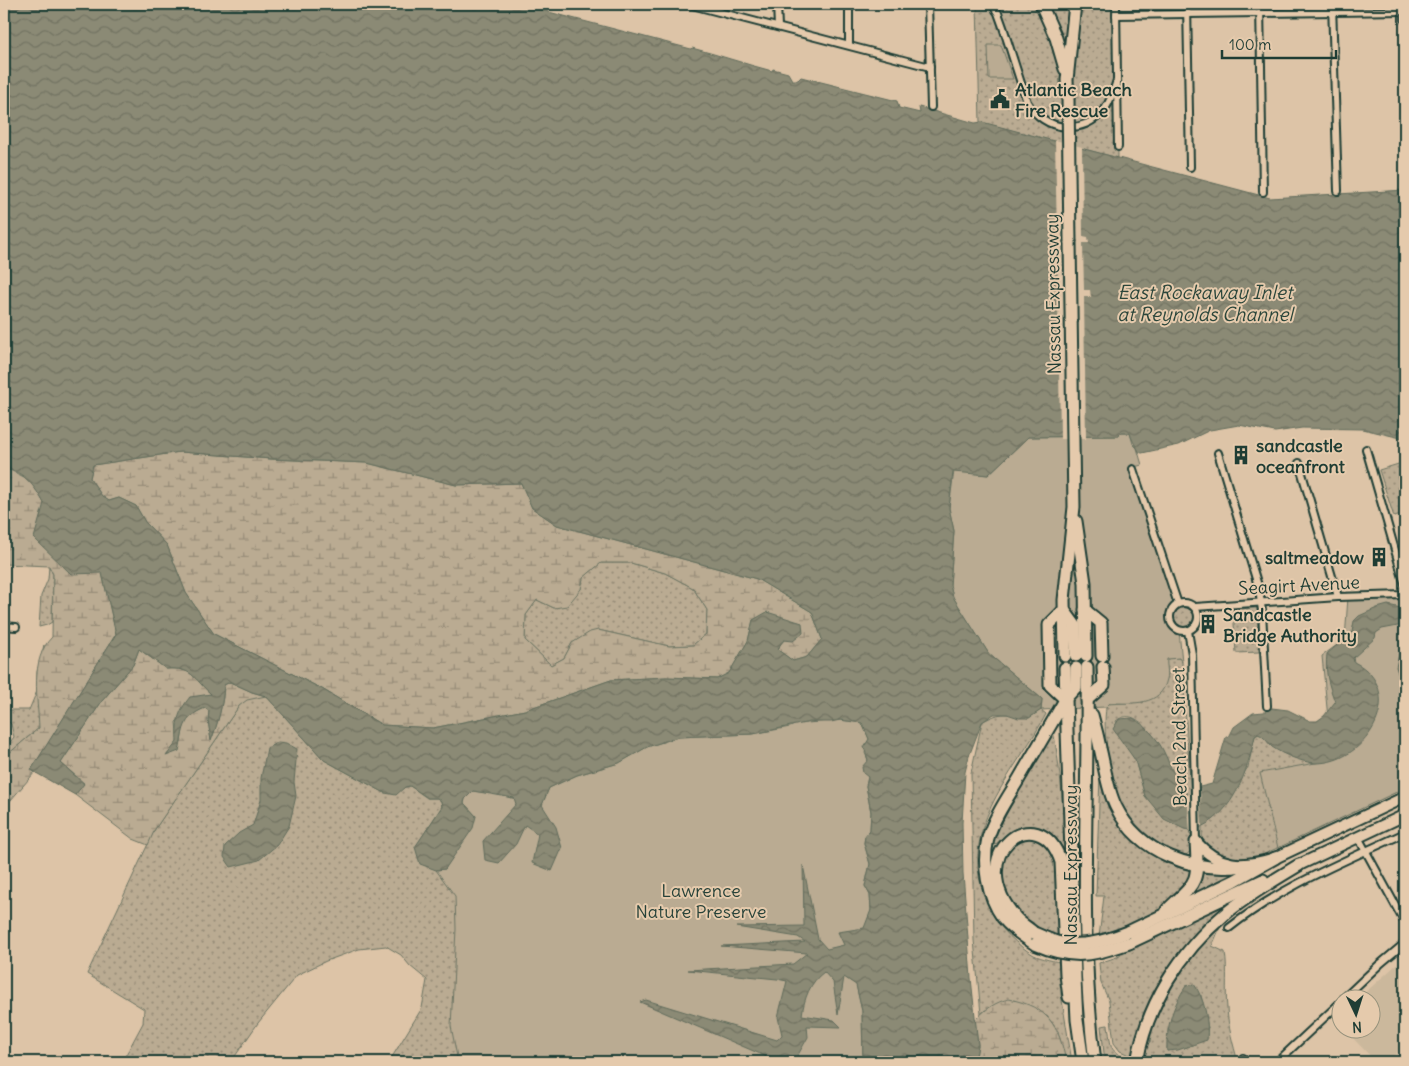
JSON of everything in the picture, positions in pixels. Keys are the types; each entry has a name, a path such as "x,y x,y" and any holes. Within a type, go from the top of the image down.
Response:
{"highway":[{"name":"Nassau Expressway","path":"1041,4 1056,38 1067,80"},
{"name":"Nassau Expressway","path":"1075,4 1067,80 1073,487 1085,583 1086,610 1081,624 1079,662"},
{"name":"Nassau Expressway","path":"1074,507 1064,610 1079,662 1087,700 1086,891 1090,1026 1095,1062"},
{"path":"1064,610 1049,625 1050,685 1065,699"},
{"path":"1065,699 1055,685 1079,662 1101,623 1086,610"},
{"path":"1079,662 1076,687 1065,699 999,813 989,836 986,855 986,875 991,895 1003,918 1018,933 1035,939 1080,945 1128,938 1299,865"},
{"path":"1079,662 1104,685 1087,700 1100,746 1109,790 1117,809 1126,823 1154,849 1173,859 1197,866 1213,868 1243,866"},
{"name":"Nassau Expressway","path":"1065,699 1077,1020 1082,1062"},
{"path":"1035,939 1003,900 998,886 996,869 999,854 1004,845 1014,836 1027,833 1038,833 1049,839 1057,849 1061,862 1066,975 1072,1023 1082,1062"},
{"path":"1158,918 1191,887 1196,877 1196,842"},
{"path":"1128,938 1158,918 1234,881 1275,858"},
{"path":"1137,1062 1145,1031 1156,1003 1170,975 1186,954 1205,932 1226,913 1255,892 1299,865"}],"main road":[{"path":"1196,842 1202,850 1221,861 1243,866 1275,858 1405,797"},
{"path":"1299,865 1405,815"}],"street":[{"path":"688,4 930,67"},
{"path":"778,4 778,27"},
{"path":"849,4 849,45"},
{"path":"928,4 930,107"},
{"path":"992,4 1001,20 1027,102 1036,115 1052,125 1065,127 1086,123 1100,114 1110,99 1117,80"},
{"path":"1116,4 1118,147"},
{"path":"1187,4 1190,167"},
{"path":"1260,4 1263,192"},
{"path":"1332,4 1338,191"},
{"path":"1405,4 1405,20"},
{"path":"1116,15 1405,11"},
{"path":"1366,449 1405,585"},
{"path":"1218,453 1259,589 1267,706"},
{"path":"1299,463 1338,597"},
{"path":"1133,469 1178,604"},
{"name":"Seagirt Avenue","path":"1195,607 1338,597 1405,595"},
{"path":"1178,604 1187,604 1195,607 1198,622 1192,629 1179,631 1171,625 1171,611 1178,604"},
{"path":"4,626 16,627"},
{"name":"Beach 2nd Street","path":"1188,631 1192,654 1196,842"},
{"path":"1229,928 1285,890 1405,832"},
{"path":"1358,837 1405,923"},
{"path":"1355,988 1405,943"},
{"path":"1277,1062 1332,1010"},
{"path":"1402,1062 1405,1059"}],"shaded area":[{"path":"1405,957 1405,1045 1387,1062 1376,1062 1353,1038 1382,1038 1382,988 1370,988"}],"green space":[{"path":"977,4 1116,4 1118,158 980,122"},
{"path":"988,45 1001,45 1013,79 989,79"},
{"path":"1120,433 1130,433 1142,465 1134,467 1173,602 1170,621 1179,631 1182,662 1179,658 1167,659 1168,676 1164,688 1159,695 1152,699 1136,703 1110,703 1106,707 1041,710 1042,699 989,654 953,597 950,585 954,531 949,508 954,471 988,475 1028,437 1119,436"},
{"path":"180,452 271,459 367,463 456,485 521,483 532,508 557,525 757,579 812,612 822,639 807,657 793,661 778,650 780,644 802,623 789,620 753,620 748,641 729,673 717,679 666,677 611,680 525,710 433,728 382,725 322,689 214,634 186,593 167,545 145,522 136,506 119,498 109,501 102,497 90,478 93,465","holes":["601,563 631,563 665,573 693,588 707,610 706,634 693,645 669,646 598,630 590,632 572,643 564,658 551,665 525,640 526,615 537,600 554,608 567,606 581,589 583,578"]},
{"path":"1405,462 1405,514 1394,517 1379,470"},
{"path":"4,470 10,470 24,477 35,487 44,503 102,573 116,634 32,769 35,772 4,808 4,770 7,755 39,728 36,680 40,657 52,637 53,574 49,566 4,564"},
{"path":"601,563 631,563 665,573 693,588 707,610 706,634 693,645 669,646 598,630 572,643 564,658 551,665 525,640 526,615 537,600 554,608 581,589 583,578"},
{"path":"49,566 53,574 52,622 39,627 41,596 48,579"},
{"path":"1405,595 1405,788 1278,848 1260,773 1332,760 1322,656 1345,639 1348,597"},
{"path":"1184,603 1194,607 1198,617 1194,627 1184,631 1174,627 1170,617 1174,607"},
{"path":"1257,608 1259,652 1236,653 1233,609"},
{"path":"44,645 39,728 7,755 4,770 4,750 14,737 11,724 4,718 4,710 29,710 37,691 37,672"},
{"path":"139,649 166,669 182,670 192,675 211,694 176,722 178,742 167,755 181,742 187,720 196,712 205,708 209,711 208,720 211,740 220,713 224,685 230,682 266,696 247,700 239,706 155,829 148,845 133,839 75,795 84,783 61,763 102,701 133,665"},
{"path":"1169,658 1179,658 1182,662 1191,793 1187,795 1177,783 1154,738 1145,727 1136,719 1126,717 1116,721 1135,760 1145,796 1192,834 1191,851 1186,855 1170,850 1150,837 1125,810 1114,788 1117,787 1116,782 1112,783 1106,743 1105,721 1107,704 1144,702 1168,675 1166,662"},
{"path":"252,692 266,696 324,760 385,793 410,786 427,798 437,798 441,801 442,806 415,848 462,874 458,1062 389,1062 422,1008 427,980 410,966 401,955 386,946 359,949 326,961 297,975 258,1023 231,1062 122,1062 143,1023 144,1009 87,974 155,829 239,706"},
{"path":"1041,710 1046,714 999,791 989,811 982,832 978,854 979,876 992,912 1010,936 1034,955 1064,963 1061,994 1072,1062 1066,1062 1058,1031 1047,1016 985,1010 981,1014 974,940 971,773 982,722 1000,714 1029,718"},
{"name":"Lawrence Nature Preserve","path":"840,720 862,723 869,739 865,753 868,760 866,786 871,812 870,830 865,836 864,843 870,864 865,886 870,895 871,910 856,984 862,1011 863,1062 458,1062 451,1026 456,929 455,896 436,870 445,869 476,816 464,803 472,791 495,794 542,805 549,788 577,775 619,763 647,747 678,737 753,734 797,724"},
{"path":"1052,725 1062,794 1065,862 1060,845 1055,837 1044,829 1037,827 1016,828 995,845 989,844 991,836"},
{"path":"1259,734 1272,746 1316,763 1332,760 1405,788 1258,857 1235,859 1219,856 1212,853 1203,841 1202,826 1214,819 1248,767 1255,736"},
{"path":"1100,774 1106,789 1104,794 1126,826 1191,867 1193,877 1163,908 1111,934 1099,937 1104,896 1096,896"},
{"path":"1027,835 1042,839 1059,864 1061,937 1036,927 1012,906 1003,887 999,865 1004,850"},
{"path":"1200,870 1234,873 1182,900"},
{"path":"1233,899 1234,901 1203,928 1175,958 1160,984 1134,1057 1120,1051 1114,1043 1109,1001 1101,983 1099,963 1120,956 1120,953"},
{"path":"1221,925 1212,946 1225,952 1228,1015 1238,1062 1142,1062 1145,1058 1143,1058 1146,1043 1150,1042 1154,1022 1173,980 1191,956","holes":["1201,995 1208,1028 1167,1051 1168,1029"]},
{"path":"1009,999 1033,1007 1050,1020 1060,1038 1066,1062 975,1062 978,1045 975,1020 991,1006"},
{"path":"1108,1025 1113,1050 1133,1062 1105,1062 1101,1026"}],"water":[{"name":"East Rockaway Inlet at Reynolds Channel","path":"4,4 518,4 692,48 772,71 773,69 788,73 792,80 798,80 801,77 897,101 899,108 920,113 919,107 975,123 982,122 1270,198 1405,190 1405,439 1363,429 1302,428 1275,432 1239,425 1210,430 1179,445 1142,453 1139,452 1130,433 1120,433 1119,436 1028,437 988,475 953,472 949,508 954,531 950,585 953,597 989,654 1042,699 1041,710 1029,718 994,714 982,722 965,772 962,823 963,873 978,1045 975,1062 863,1062 862,1011 856,985 844,977 838,1015 833,982 824,972 809,991 802,1015 834,1020 841,1027 807,1026 808,1037 794,1062 769,1062 765,1056 640,1002 646,1000 777,1040 782,1035 778,1017 787,981 688,970 793,964 807,953 721,946 805,942 798,937 736,927 804,926 803,865 818,939 827,949 844,945 838,932 864,928 871,910 870,895 865,886 870,864 864,843 865,836 870,830 871,812 866,786 868,777 863,773 862,767 868,760 864,747 869,739 862,723 840,720 810,722 753,734 678,737 647,747 619,763 577,775 549,788 542,805 556,827 562,848 552,871 532,863 538,834 525,825 516,844 499,863 485,860 483,841 516,804 514,798 473,791 465,799 464,803 476,816 473,828 445,869 436,870 420,864 415,847 442,807 441,801 437,798 428,798 410,786 405,787 396,795 385,793 324,760 266,696 230,682 224,685 220,714 211,741 208,720 209,711 205,708 188,720 183,731 179,751 166,756 177,742 178,718 182,708 190,697 211,694 192,675 182,670 166,669 139,649 133,665 102,701 61,763 84,784 75,795 31,770 116,634 102,573 71,574 34,538 44,503 28,480 17,473 4,470","holes":["180,452 271,459 367,463 456,485 521,483 532,508 557,525 757,579 812,612 822,639 807,657 793,661 778,650 784,640 793,641 803,633 802,623 767,612 753,620 748,641 729,673 717,679 666,677 611,680 525,710 433,728 382,725 322,689 214,634 186,593 167,545 145,522 136,506 119,498 109,501 102,496 90,478 93,465"]},
{"path":"1388,605 1405,609 1405,628 1403,625 1382,629 1353,658 1354,662 1370,674 1379,689 1380,706 1375,723 1366,739 1352,751 1334,760 1315,763 1298,760 1282,753 1272,747 1258,734 1255,736 1246,770 1236,792 1223,811 1208,823 1190,833 1189,830 1164,819 1145,796 1135,760 1113,729 1119,719 1133,718 1154,736 1163,750 1176,779 1188,795 1200,787 1212,784 1226,737 1229,737 1234,727 1253,713 1264,712 1272,708 1288,710 1310,721 1317,721 1324,716 1335,702 1326,667 1327,654 1352,632 1354,621 1359,616"},
{"path":"1405,628 1405,694 1396,667"},
{"path":"278,742 286,743 297,749 294,782 296,796 289,826 277,845 259,860 231,867 224,857 225,846 239,833 253,825 261,800 261,778 267,748"},
{"path":"1194,984 1201,997 1205,1011 1207,1040 1178,1050 1167,1051 1169,1025 1177,1001 1186,986"}],"pier":[{"path":"1055,140 1082,147 1083,236 1088,237 1089,243 1083,243 1084,290 1090,290 1091,297 1084,297 1086,439 1060,439 1058,296 1055,296 1055,290 1058,289 1057,243 1054,243 1054,237 1057,237"},
{"path":"1200,787 1202,826 1190,833 1187,795"}],"tunnel":[{"path":"1071,656 1071,667"},
{"path":"1081,656 1082,667"},
{"path":"1092,656 1092,667"}],"place":[{"name":"Atlantic Beach Fire Rescue","path":"1000,99"},
{"name":"sandcastle oceanfront","path":"1241,455"},
{"name":"saltmeadow","path":"1379,557"},
{"name":"Sandcastle Bridge Authority","path":"1208,624"}]}
